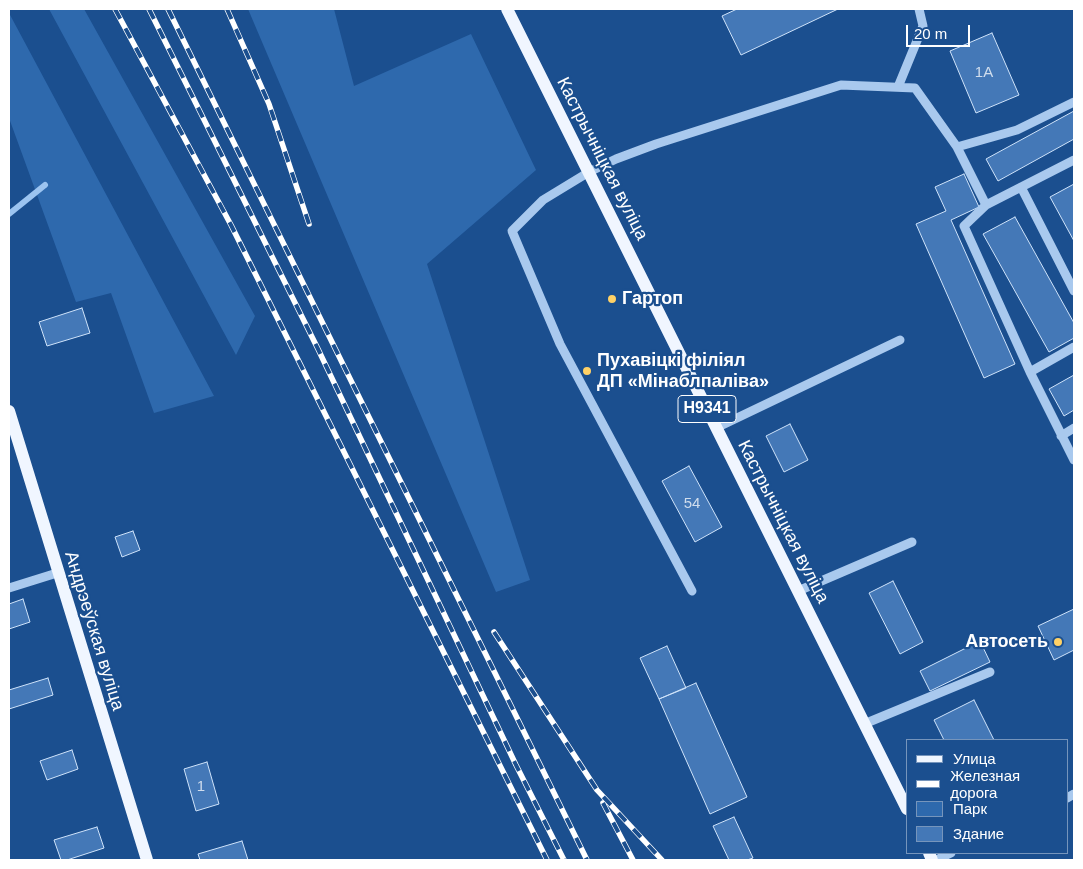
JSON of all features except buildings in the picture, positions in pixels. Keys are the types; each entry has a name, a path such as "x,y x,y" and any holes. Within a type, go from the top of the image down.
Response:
{"main road":[{"name":"Кастрычніцкая вуліца","path":"506,9 906,807"},
{"name":"Андрэеўская вуліца","path":"9,411 147,860"}],"street":[{"path":"898,87 923,26 919,9"},
{"path":"692,591 560,344 512,231 542,200 589,172 616,159 656,144 841,85 915,88 957,147 986,205"},
{"path":"957,147 1017,130 1074,102"},
{"path":"1074,160 986,205 964,226 1030,372 1074,460"},
{"path":"1021,187 1074,291"},
{"path":"716,428 900,340"},
{"path":"1030,372 1074,347"},
{"path":"1061,436 1074,428"},
{"path":"798,592 912,542"},
{"path":"9,588 58,573"},
{"path":"864,724 990,672"},
{"path":"934,860 949,854"}],"green space":[{"path":"49,9 84,9 255,316 236,355"},
{"path":"248,9 334,9 354,86 471,34 536,170 427,264 530,580 496,592"},
{"path":"9,13 214,396 154,413 111,293 76,302 9,118"}],"waterway":[{"path":"9,214 45,185"}],"railway":[{"path":"115,9 231,225 547,860"},
{"path":"149,9 318,349 516,765 564,860"},
{"path":"168,9 587,860"},
{"path":"227,9 269,104 309,224"},
{"path":"494,632 597,790 662,860"},
{"path":"603,803 633,860"}],"place":[{"name":"Гартоп","path":"612,299"},
{"name":"Пухавіцкі філіял ДП «Мінаблпаліва»","path":"587,371"},
{"name":"Автосеть","path":"1058,642"}]}
